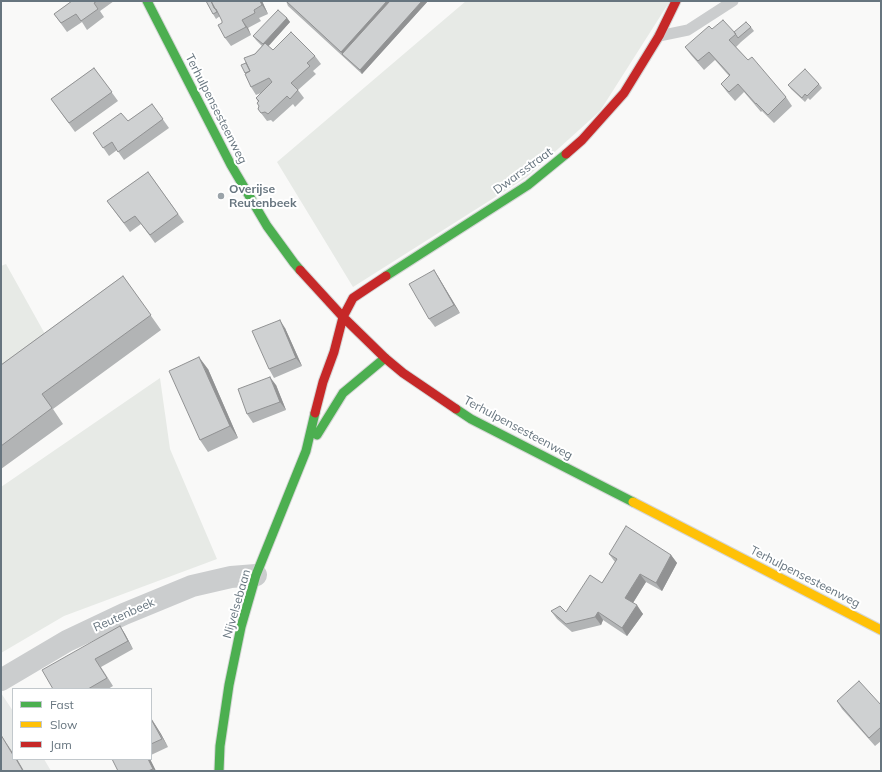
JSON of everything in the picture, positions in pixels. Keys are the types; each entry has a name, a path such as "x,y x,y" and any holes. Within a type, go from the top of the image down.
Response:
{"main road":[{"name":"Terhulpensesteenweg","path":"147,1 230,165 267,226 294,263 343,317 385,358 403,373 472,419 881,630"},
{"name":"Dwarsstraat","path":"343,317 357,295 528,185 576,145 624,93 659,36 676,1"},
{"name":"Nijvelsebaan","path":"219,771 220,746 229,685 241,627 256,575 306,451 323,382 334,352 343,317"},
{"name":"Nijvelsebaan","path":"306,451 343,393 385,358"}],"street":[{"name":"Reutenbeek","path":"1,680 68,641 124,614 192,586 232,577 256,575"}],"lane":[{"path":"659,36 688,30 733,1"}],"shaded area":[{"path":"466,1 670,1 600,111 527,177 353,287 277,162"},
{"path":"6,264 45,334 1,365 1,266"},
{"path":"160,378 170,449 217,559 64,616 1,653 1,487"},
{"path":"1,693 12,710 12,760 45,760 51,771 1,771"}],"building":[{"path":"72,1 97,1 94,3 98,9 81,21 76,14 61,23 54,14"},
{"path":"206,1 211,1 217,12 213,14"},
{"path":"211,1 260,1 262,5 254,10 255,13 242,20 246,27 225,38 218,25 222,23 222,21"},
{"path":"286,1 387,1 341,52"},
{"path":"390,1 422,1 360,70 342,54"},
{"path":"278,10 287,18 263,44 253,36"},
{"path":"723,20 736,34 729,40 748,60 752,57 786,97 768,115 738,84 729,92 721,84 730,75 709,52 698,61 685,47 709,26 712,29"},
{"path":"746,22 751,27 738,38 734,32"},
{"path":"291,32 315,56 307,63 310,66 291,83 298,90 290,99 287,96 268,114 265,112 261,113 258,109 259,106 257,103 259,101 256,98 272,82 269,78 251,87 245,74 250,71 244,58 255,54 265,43 273,50"},
{"path":"246,63 250,71 245,73 241,65"},
{"path":"94,68 112,92 69,123 51,99"},
{"path":"805,69 819,84 807,96 805,94 802,98 788,85"},
{"path":"152,104 163,119 118,152 112,142 103,148 93,133 121,113 128,121"},
{"path":"148,172 178,214 150,235 135,216 124,223 107,201"},
{"path":"434,270 454,305 429,319 409,284"},
{"path":"123,276 151,315 42,394 52,408 1,446 1,365"},
{"path":"280,320 296,358 269,369 252,331"},
{"path":"199,357 230,426 200,440 169,371"},
{"path":"270,377 280,402 247,414 238,389"},
{"path":"626,526 671,555 656,583 640,574 625,598 637,605 622,628 598,612 595,617 566,624 551,611 560,606 566,612 590,575 602,583 617,559 609,554"},
{"path":"120,626 128,641 95,659 107,678 90,688 52,688 42,670"},
{"path":"859,681 881,705 881,727 869,738 837,701"},
{"path":"152,721 162,739 152,744"},
{"path":"1,735 12,753 12,760 17,760 23,771 1,771"},
{"path":"112,760 148,760 153,769 148,771 118,771"}],"traffic: fast":[{"path":"147,1 231,165 267,226 300,270"},
{"path":"386,276 528,185 566,154"},
{"path":"317,435 343,393 385,358"},
{"path":"456,409 471,419 633,502"},
{"path":"219,771 220,746 229,685 241,627 256,575 306,451 315,413"}],"traffic: slow":[{"path":"633,502 881,630"}],"traffic: jam":[{"path":"566,154 582,140 624,93 659,36 676,1"},
{"path":"300,270 343,317 385,358 403,373 456,409"},
{"path":"315,413 343,317 353,298 386,276"}],"place":[{"name":"Overijse Reutenbeek","path":"221,196"}]}
